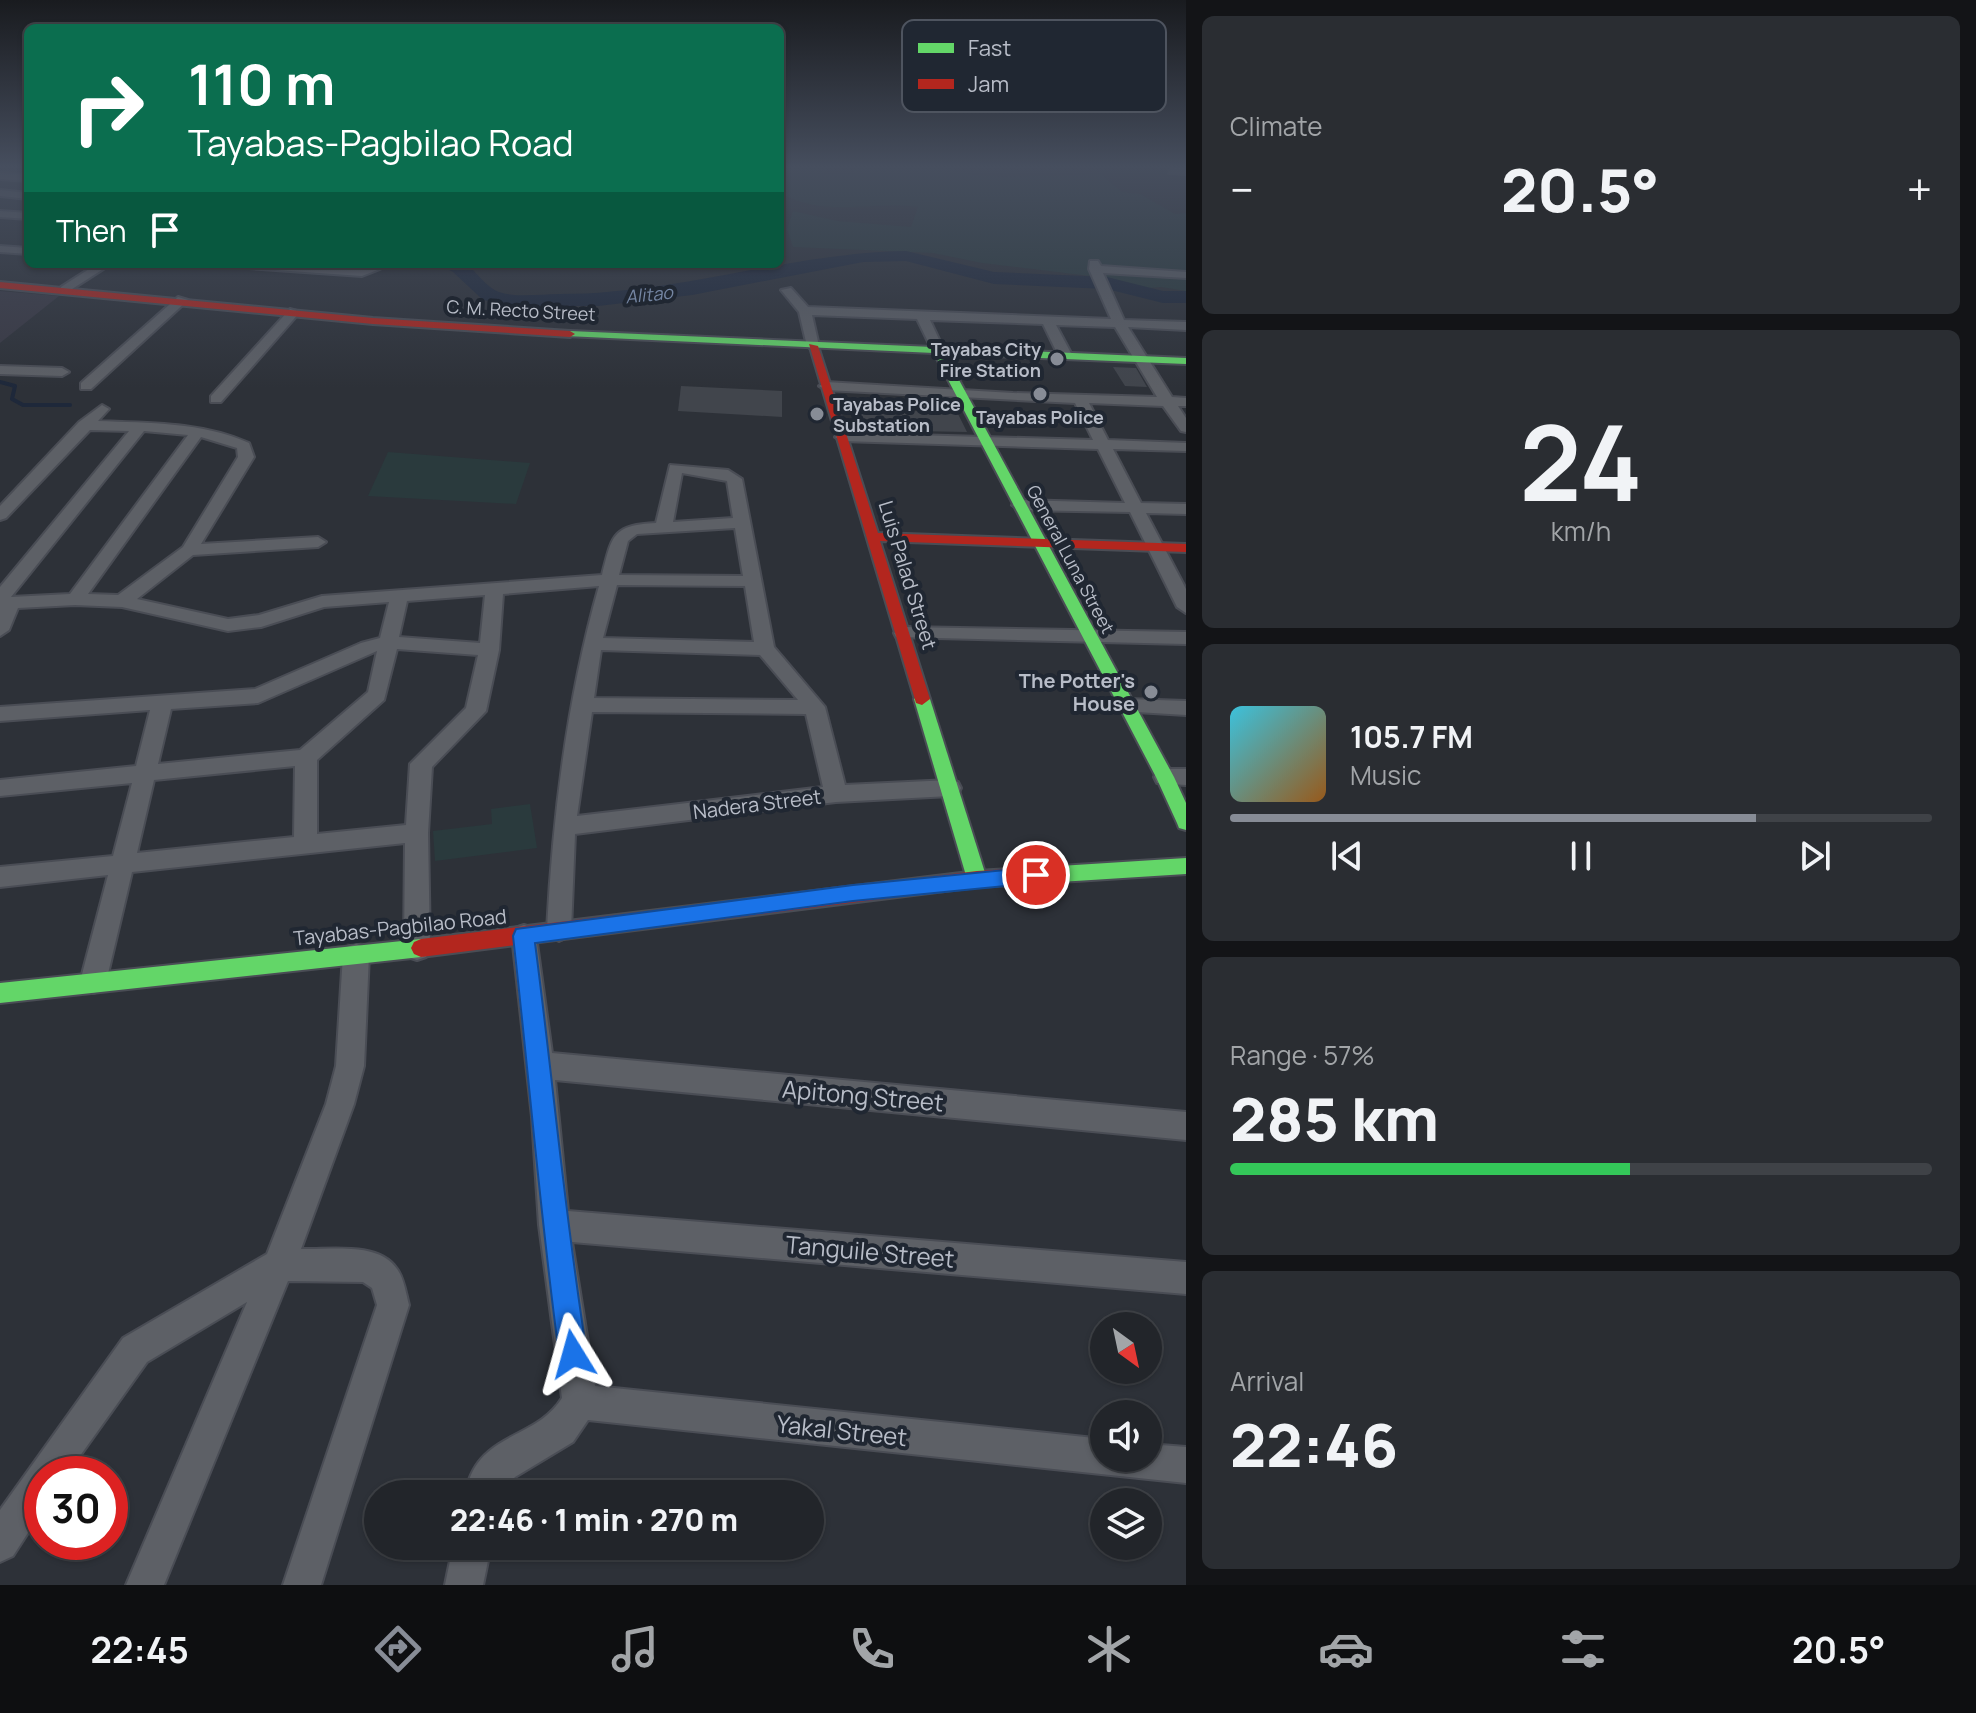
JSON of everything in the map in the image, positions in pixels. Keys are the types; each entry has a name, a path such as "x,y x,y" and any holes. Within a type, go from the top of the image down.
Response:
{"main road":[{"name":"C. M. Recto Street","path":"0,285 426,325 813,346 1186,361"},
{"name":"Luis Palad Street","path":"813,346 977,879"},
{"name":"General Luna Street","path":"938,350 1127,706 1176,777 1186,823"},
{"path":"874,537 1186,548"},
{"name":"Tayabas-Pagbilao Road","path":"4,998 93,982 417,949 977,879 1186,866"}],"street":[{"path":"0,249 24,251"},
{"path":"65,289 99,268"},
{"path":"290,268 362,273 374,268"},
{"path":"1186,275 1097,274 1118,323 1139,360 1186,428"},
{"name":"Luis Palad Street","path":"787,290 805,311 813,346"},
{"path":"86,386 182,300"},
{"path":"805,311 1186,326"},
{"path":"216,399 294,312"},
{"name":"General Luna Street","path":"921,314 938,350"},
{"path":"1047,320 1065,355"},
{"path":"0,370 62,372"},
{"path":"826,386 1186,402"},
{"path":"1080,399 1186,607"},
{"path":"0,515 7,498 102,409"},
{"path":"84,425 197,433 232,439 244,446 246,457 189,550 122,601"},
{"path":"0,630 3,602 139,428"},
{"path":"75,599 197,433"},
{"path":"842,437 1186,447"},
{"path":"663,529 673,470 680,467 732,477 765,649 815,707 836,794"},
{"path":"1020,505 1186,509"},
{"path":"559,930 564,826 592,644 620,539 633,529 740,523"},
{"path":"189,550 318,542"},
{"path":"3,602 122,601 228,625 261,621 322,602 610,580 753,581"},
{"path":"417,949 417,833 421,764 476,711 489,650 494,590"},
{"path":"0,788 306,757 377,695 399,596"},
{"path":"903,633 1186,638"},
{"path":"0,714 258,696 368,647 390,642 489,650"},
{"path":"592,644 765,649"},
{"path":"93,982 162,705"},
{"path":"584,705 815,707"},
{"path":"1127,706 1186,708"},
{"path":"305,845 306,757"},
{"name":"Nadera Street","path":"564,826 836,794 950,788"},
{"path":"0,877 417,833"},
{"path":"487,1480 521,1449 559,1431 580,1402 554,1225 524,936"},
{"path":"145,1585 279,1265 340,1104 350,1066 356,955"},
{"name":"Apitong Street","path":"539,1065 1186,1126"},
{"name":"Tanguile Street","path":"554,1225 1186,1278"},
{"path":"58,1456 135,1350 279,1265 367,1266 385,1278 393,1305 302,1585"},
{"name":"Yakal Street","path":"580,1402 1090,1456"},
{"path":"1162,1463 1186,1465"},
{"path":"0,1543 24,1506"},
{"path":"464,1585 469,1560"}],"shaded area":[{"path":"791,240 1186,240 1186,291 1148,288 1098,277 982,263 933,253 793,247"},
{"path":"0,291 59,296 0,343"},
{"path":"388,452 530,463 516,504 368,496"},
{"path":"530,804 537,848 435,861 433,831 492,824 491,809"}],"building":[{"path":"1113,367 1136,368 1147,387 1125,386"},
{"path":"681,386 782,391 782,417 678,411"},
{"path":"922,398 951,400 967,432 864,430 859,412 922,411"}],"waterway":[{"name":"Alitao","path":"460,268 490,296 512,300 598,300 692,289 863,257 906,256 994,278 1107,283 1163,297 1186,297"},
{"path":"0,382 15,386 12,399 23,405 70,405"}],"traffic: fast":[{"path":"570,334 1186,361"},
{"path":"938,350 1165,777 1186,823"},
{"path":"922,699 977,879"},
{"path":"1028,876 1186,866"},
{"path":"0,993 421,948"}],"traffic: jam":[{"path":"0,285 373,321 570,334"},
{"path":"813,346 922,699"},
{"path":"874,537 1186,548"},
{"path":"421,948 977,879 1028,876"}],"place":[{"name":"Tayabas City Fire Station","path":"1057,359"},
{"name":"Tayabas Police","path":"1040,394"},
{"name":"Tayabas Police Substation","path":"817,414"},
{"name":"The Potter's House","path":"1151,692"}],"route":[{"path":"573,1354 554,1225 546,1117 524,936 853,893 1036,875"}]}
